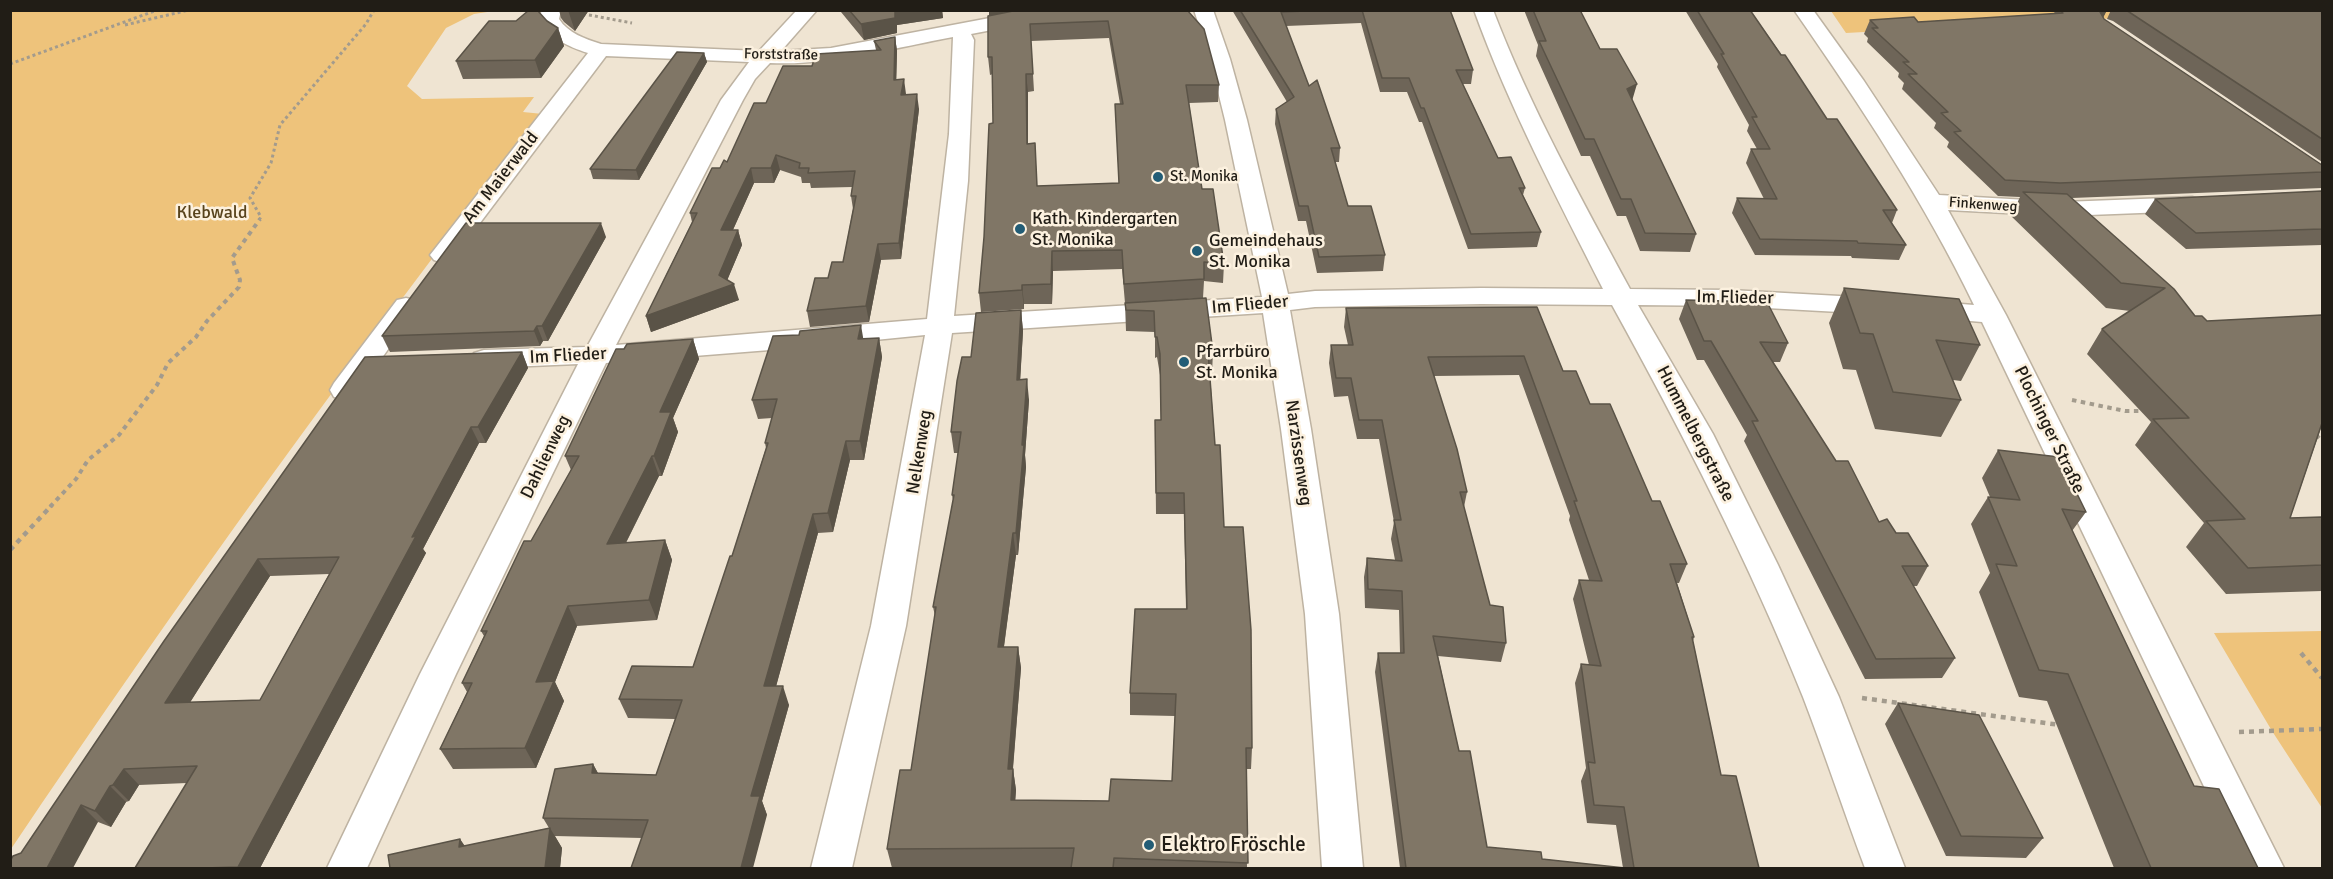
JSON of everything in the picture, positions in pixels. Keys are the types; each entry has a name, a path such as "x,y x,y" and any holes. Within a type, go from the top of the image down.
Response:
{"street":[{"name":"Forststraße","path":"552,10 549,19 558,32 576,42 600,50 765,57 821,56 1065,10"},
{"name":"Dahlienweg","path":"346,868 438,674 597,355 738,90 808,10"},
{"name":"Narzissenweg","path":"1203,10 1220,59 1236,120 1266,246 1276,303 1277,323 1296,429 1322,614 1343,868"},
{"name":"Hummelbergstraße","path":"1483,10 1500,55 1548,158 1620,296 1698,434 1821,698 1885,868"},
{"name":"Plochinger Straße","path":"1803,10 1854,81 1932,202 1993,315 2264,868"},
{"name":"Nelkenweg","path":"832,868 874,696 901,566 940,325 954,214 963,106 964,40 959,30"},
{"name":"Am Maierwald","path":"329,410 600,50"},
{"name":"Finkenweg","path":"1932,202 2063,209 2216,202"},
{"name":"Im Flieder","path":"462,360 597,355 795,340 940,325 1248,307 1373,297 1770,298 1993,315"},
{"path":"364,363 397,362"}],"path":[{"path":"10,64 157,10"},
{"path":"107,29 189,10"},
{"path":"10,550 76,479 88,460 119,435 157,385 168,363 196,337 207,321 239,287 240,280 232,258 261,217 250,198 256,183 268,169 280,125 366,24 374,10"},
{"path":"2030,391 2125,411 2147,411"},
{"path":"2313,433 2322,441"},
{"path":"2301,653 2322,678"},
{"path":"1821,698 1849,696 2071,726"},
{"path":"2196,732 2322,729"}],"green space":[{"path":"2185,10 2191,14 1846,33 1831,11"},
{"name":"Klebwald","path":"11,11 494,11 474,14 446,28 407,86 422,99 534,97 523,112 543,114 337,385 139,662 11,849"},
{"path":"2322,631 2322,808 2272,731 2214,633"}],"building":[{"path":"529,10 537,10 547,21 558,28 535,60 456,61 489,21 516,21"},
{"path":"849,10 895,10 895,18 861,24"},
{"path":"1018,10 1187,10 1204,29 1219,85 1186,85 1202,189 1213,189 1224,264 1204,262 1204,279 1124,284 1122,250 1052,251 1051,284 1022,285 1022,290 979,293 989,124 993,123 992,57 988,57 988,16","holes":["1108,21 1123,104 1115,104 1119,183 1037,186 1035,143 1027,144 1026,74 1033,74 1030,24"]},
{"path":"1240,10 1332,10 1281,12 1309,86 1317,80 1340,148 1331,148 1348,206 1371,206 1385,255 1319,257 1308,206 1299,206 1276,109 1294,97"},
{"path":"1362,10 1450,10 1473,70 1456,70 1498,158 1511,157 1525,188 1519,188 1541,232 1471,234 1424,108 1421,108 1409,78 1382,78"},
{"path":"1533,10 1580,10 1600,49 1617,49 1637,84 1627,89 1696,234 1645,233 1631,199 1621,199 1594,139 1585,139 1539,41 1546,41"},
{"path":"1697,10 1750,10 1781,55 1785,55 1827,119 1837,119 1897,210 1883,210 1906,245 1858,243 1857,241 1760,239 1737,198 1777,199 1751,149 1770,149 1752,117 1757,117 1721,54 1724,54"},
{"path":"2059,10 2102,10 2100,12 2104,19 2322,165 2322,172 2060,183 2005,180 1954,132 1961,131 1941,113 1948,112 1908,74 1917,74 1903,62 1909,62 1872,28 1878,28 1870,20 1914,17 1918,22 2063,13"},
{"path":"2126,10 2322,10 2322,139"},
{"path":"895,37 894,80 904,79 901,95 917,94 899,243 878,244 866,306 807,311 815,278 828,278 832,262 843,262 856,196 851,196 855,171 808,173 809,168 799,168 800,163 776,155 771,168 751,168 721,230 738,230 719,275 734,284 646,316 697,213 690,213 712,168 720,168 724,160 727,162 754,103 766,103 783,66 812,66 816,54 881,50 874,41"},
{"path":"677,52 704,53 636,170 590,169"},
{"path":"2322,191 2322,229 2196,233 2155,199"},
{"path":"2023,192 2067,194 2174,289 2195,316 2202,316 2207,321 2322,315 2322,423 2290,518 2322,517 2322,565 2248,568 2206,521 2245,519 2153,419 2189,418 2102,329 2165,288 2121,283"},
{"path":"466,223 601,223 542,326 537,326 534,331 382,336"},
{"path":"1844,288 1959,299 1980,345 1936,340 1961,400 1893,392 1873,334 1860,333"},
{"path":"1206,298 1213,352 1208,352 1215,445 1220,445 1224,527 1243,527 1251,630 1252,748 1246,748 1248,863 1114,858 1113,868 1071,868 1074,848 887,849 900,770 911,770 936,607 933,607 954,495 952,495 961,432 951,432 957,381 962,357 971,357 976,313 1021,310 1017,380 1027,379 1016,533 1013,533 998,647 1018,647 1008,769 1013,769 1011,800 1109,801 1111,779 1172,781 1176,694 1130,693 1135,609 1187,609 1184,493 1156,493 1155,420 1161,420 1160,354 1157,337 1155,337 1154,311 1126,310 1125,303"},
{"path":"1686,300 1767,302 1788,343 1760,342 1836,461 1848,461 1879,522 1887,519 1896,533 1908,533 1928,566 1902,566 1955,658 1876,659 1752,421 1758,421 1711,341 1704,341"},
{"path":"1537,307 1563,371 1576,371 1590,404 1610,404 1652,501 1660,501 1687,564 1670,564 1694,637 1692,637 1721,775 1736,776 1759,868 1634,868 1624,807 1594,805 1588,762 1595,763 1581,664 1601,666 1579,580 1602,581 1574,501 1577,501 1524,356 1428,357 1457,449 1467,492 1460,492 1490,605 1503,607 1506,643 1433,636 1459,751 1470,751 1487,847 1541,852 1542,859 1625,868 1406,868 1378,653 1404,653 1402,591 1368,589 1367,558 1402,561 1394,520 1401,520 1382,420 1359,420 1351,378 1336,378 1331,345 1353,345 1346,308"},
{"path":"861,325 858,339 879,338 860,441 846,441 828,513 813,514 764,686 783,686 751,796 760,796 741,868 631,868 648,820 543,818 555,769 593,764 592,773 656,775 682,700 619,699 632,666 693,667 768,443 765,443 777,399 752,400 773,336 799,335 800,331"},
{"path":"693,339 660,412 671,412 654,456 607,544 665,540 649,600 568,606 536,682 554,681 525,748 440,749 472,683 462,683 487,631 481,631 524,541 531,541 579,456 565,456 616,349 624,349 627,344"},
{"path":"522,352 478,427 471,427 412,537 416,536 238,867 135,868 197,766 124,769 110,786 95,811 81,805 47,868 10,868 13,856 21,853 164,641 365,357","holes":["339,557 260,700 165,703 258,559"]},
{"path":"1998,450 2059,457 2086,512 2062,509 2194,786 2219,789 2258,868 2151,868 2068,674 2039,670 1996,564 2017,566 1988,497 2020,500"},
{"path":"1898,703 1979,715 2043,838 1961,836"},
{"path":"550,828 545,868 390,868 388,855 460,839 459,847"}],"place":[{"name":"St. Monika","path":"1158,177"},
{"name":"Kath. Kindergarten St. Monika","path":"1020,229"},
{"name":"Gemeindehaus St. Monika","path":"1197,251"},
{"name":"Pfarrbüro St. Monika","path":"1184,362"},
{"name":"Elektro Fröschle","path":"1149,845"}]}
